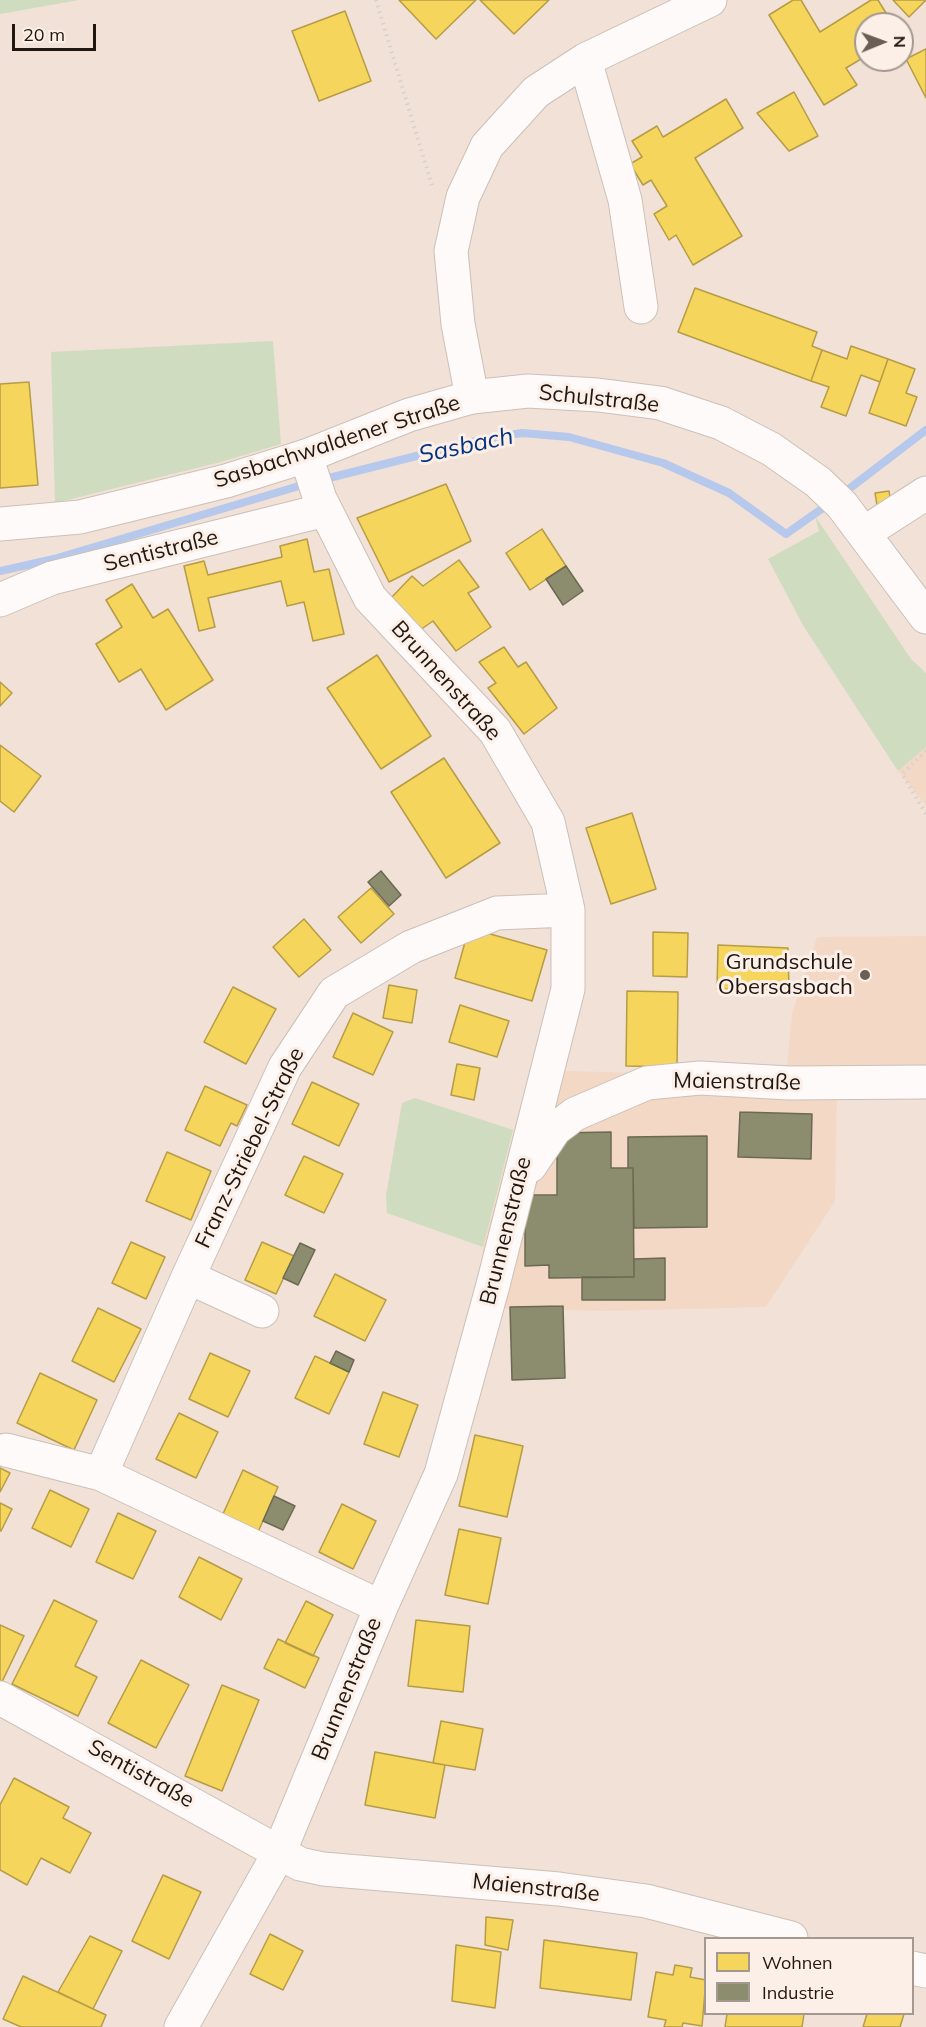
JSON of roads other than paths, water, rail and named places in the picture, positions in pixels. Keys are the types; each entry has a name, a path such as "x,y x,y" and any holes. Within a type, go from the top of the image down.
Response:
{"street":[{"name":"Sasbachwaldener Straße","path":"0,524 80,517 309,462 409,415 472,397 458,324 451,251 464,197 486,146 536,92 585,60 710,0"},
{"path":"585,60 625,200 641,307"},
{"name":"Schulstraße","path":"472,397 528,391 598,395 660,403 721,423 771,449 818,483 842,505 926,616"},
{"name":"Brunnenstraße","path":"181,2027 279,1853 381,1607 441,1474 493,1285 568,989 568,910 548,822 495,730 370,598 322,505 309,462"},
{"path":"864,533 926,493"},
{"name":"Sentistraße","path":"0,600 52,578 322,505"},
{"name":"Franz-Striebel-Straße","path":"101,1474 188,1277 285,1067 334,993 411,947 497,913 568,910"},
{"name":"Maienstraße","path":"518,1184 555,1129 575,1114 647,1083 700,1078 789,1083 926,1082"},
{"name":"Franz-Striebel-Straße","path":"188,1277 262,1311"},
{"path":"6,1450 101,1474 381,1607"},
{"name":"Sentistraße","path":"0,1698 210,1812 279,1853"},
{"name":"Maienstraße","path":"279,1853 300,1863 323,1869 559,1888 646,1901 787,1937"}],"waterway":[{"name":"Sasbach","path":"841,495 926,430"},
{"name":"Sasbach","path":"321,480 484,439 522,433 569,437 663,463 729,493 786,534 830,503"},
{"name":"Sasbach","path":"0,571 54,559 309,483"}],"place":[{"name":"Grundschule Obersasbach","path":"865,975"}]}
